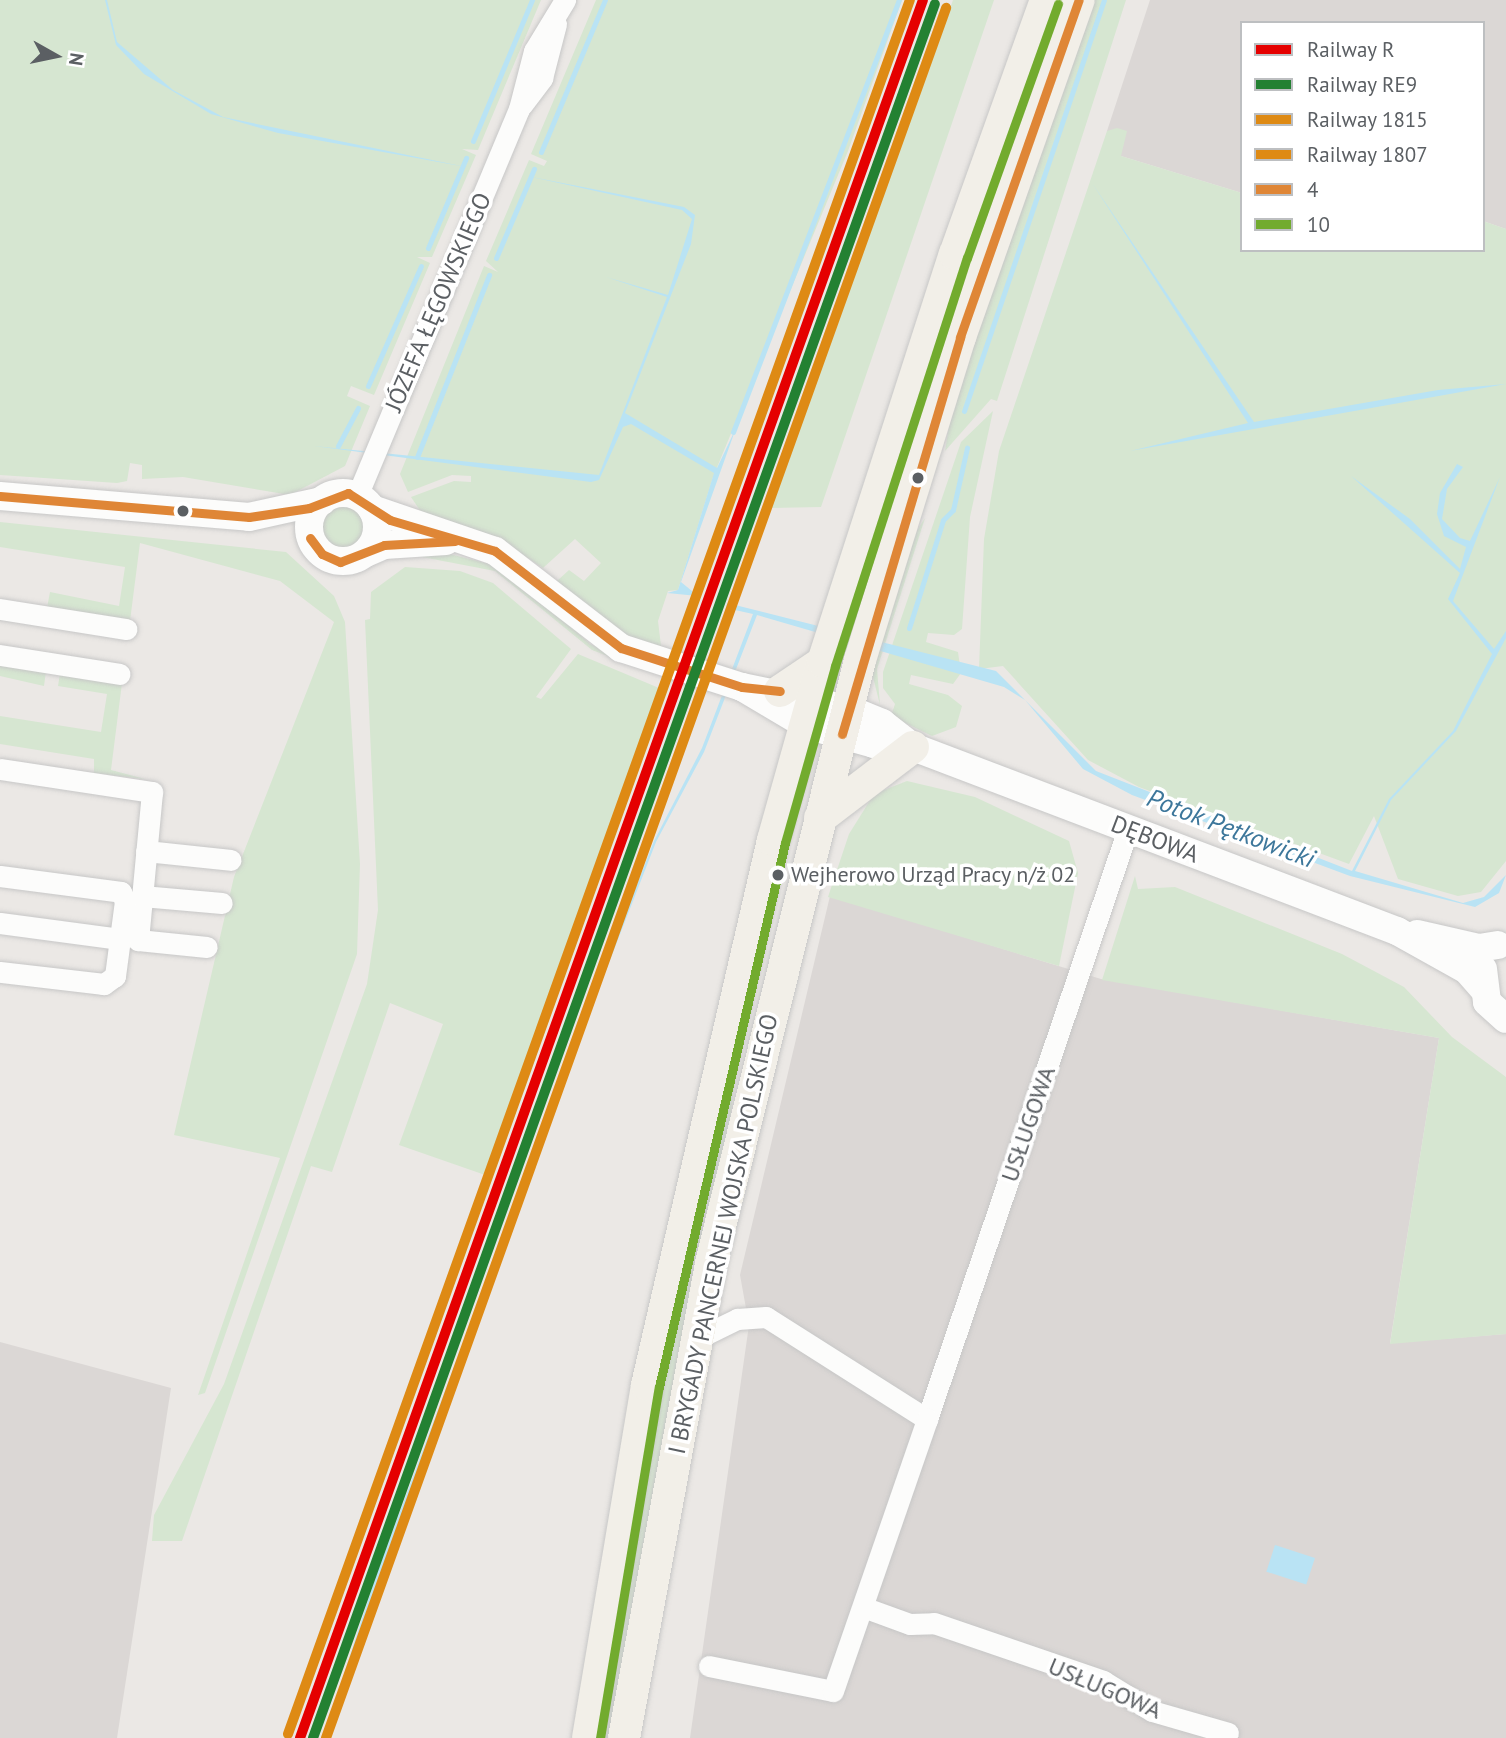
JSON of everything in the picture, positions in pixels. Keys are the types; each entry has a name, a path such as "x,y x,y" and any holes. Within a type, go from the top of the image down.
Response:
{"main road":[{"name":"I BRYGADY PANCERNEJ WOJSKA POLSKIEGO","path":"588,1738 648,1385 701,1135 809,712 955,254 1046,0"},
{"name":"I BRYGADY PANCERNEJ WOJSKA POLSKIEGO","path":"624,1738 696,1339 845,722 952,363 1079,0"},
{"path":"249,517 321,501 338,493 365,502 453,541 519,565 621,648 845,722"},
{"path":"0,496 249,517 310,538 330,559 349,561 384,545 453,541"},
{"path":"310,538 312,514 321,501"},
{"path":"365,502 376,537 366,553"},
{"path":"780,691 823,662"},
{"path":"742,687 780,691 809,712"},
{"name":"DĘBOWA","path":"845,722 1397,931 1467,970 1482,987 1493,1010 1506,1019"},
{"path":"820,818 913,747"},
{"name":"DĘBOWA","path":"1397,931 1479,948 1502,943"},
{"path":"1482,987 1485,962 1502,943"}],"street":[{"name":"JÓZEFA ŁĘGOWSKIEGO","path":"365,502 519,109 534,51 561,9"},
{"path":"0,609 126,629"},
{"path":"0,655 120,674"},
{"path":"0,769 152,792 138,940 206,947"},
{"name":"USŁUGOWA","path":"709,1666 832,1691 1128,829"},
{"path":"146,852 231,860"},
{"path":"0,876 121,892 120,939 114,976 104,985 0,972"},
{"path":"142,896 222,903"},
{"path":"0,923 120,939"},
{"path":"696,1339 748,1317 784,1325 927,1419"},
{"name":"USŁUGOWA","path":"863,1607 999,1645 1103,1681 1152,1711 1228,1733"}],"shaded area":[{"path":"1150,0 1506,0 1506,229 1485,222 1485,21 1240,21 1240,192 1121,156 1107,131"},
{"path":"830,896 1101,979 1439,1038 1390,1343 1506,1334 1506,1738 690,1738 749,1325 740,1275"},
{"path":"0,1342 171,1388 117,1738 0,1738"}],"green space":[{"path":"0,0 541,0 478,150 462,149 476,155 432,257 417,257 430,263 374,395 351,386 347,396 370,406 345,466 290,495 183,477 142,479 142,465 130,463 127,481 117,483 0,475"},
{"path":"596,0 902,0 848,151 713,477 678,590 668,591 658,621 661,646 628,638 557,581 569,570 584,581 601,563 575,539 543,568 498,538 421,512 411,497 454,481 471,482 471,476 452,475 408,492 400,474 484,266 498,272 486,261 529,160 544,166 547,161 531,154"},
{"path":"953,0 994,0 821,507 771,508"},
{"path":"1091,0 1126,0 997,401 991,399 945,451 953,400"},
{"path":"1117,128 1127,131 1121,156 1240,192 1240,252 1485,252 1485,222 1506,229 1506,861 1481,892 1458,896 1398,879 1374,816 1349,864 1139,787 1088,760 1003,666 979,669 984,539 999,451 1107,131"},
{"path":"993,411 970,517 962,629 954,635 928,633 926,642 958,652 961,673 953,684 911,675 909,684 948,695 962,706 956,727 932,736 891,716 895,704 883,688 883,672 961,442"},
{"path":"344,505 359,512 366,527 359,542 344,549 329,542 322,527 329,512"},
{"path":"925,518 877,669 880,705 872,673 911,540"},
{"path":"0,522 286,552 334,596 345,622 360,864 357,954 205,1393 198,1395 280,1158 174,1135 234,877 334,622 280,581 140,543 130,621 47,608 50,592 119,606 125,567 0,547"},
{"path":"446,553 489,564 535,594 590,644 652,673 592,650 495,571 417,556"},
{"path":"405,567 460,571 493,583 571,649 536,697 541,699 578,654 659,688 488,1176 399,1145 443,1024 390,1003 332,1172 311,1166 182,1541 152,1541 154,1515 224,1384 367,984 378,910 365,620 370,619 371,592"},
{"path":"0,663 46,671 44,686 0,676"},
{"path":"60,673 122,683 111,770 145,779 94,773 94,759 0,744 0,716 101,732 107,694 58,686"},
{"path":"907,781 975,797 1069,841 1078,873 1059,966 828,897 849,834 874,794"},
{"path":"1135,876 1138,889 1175,887 1342,954 1404,987 1452,1037 1506,1077 1506,1334 1390,1344 1439,1038 1102,980"},
{"path":"727,1075 735,1077 727,1146 614,1738 599,1738 641,1489"}],"water":[{"path":"105,0 117,42 173,90 223,117 466,167 278,133 211,114 144,74 116,45"},
{"path":"527,176 684,207 695,215 691,244 625,413 717,468 736,428 681,582 698,596 667,593 678,590 714,473 631,424 623,427 599,480 591,482 314,446 599,475 667,297 606,277 668,295 692,219 682,210"},
{"path":"1092,183 1254,422 1438,390 1506,384 1130,451 1248,423"},
{"name":"Potok Pętkowicki","path":"1457,464 1463,467 1447,489 1442,519 1460,538 1470,541 1500,477 1453,601 1494,649 1506,631 1506,638 1456,731 1391,800 1355,871 1463,903 1484,897 1506,875 1499,893 1475,907 1350,876 1132,795 1083,769 1025,700 1096,771 1352,871 1389,799 1453,731 1492,654 1448,599 1460,573 1351,476 1410,519 1460,569 1466,547 1444,536 1437,514 1440,493"},
{"path":"727,603 996,671 1025,700 1004,687 757,615 704,752 656,842 578,1042 323,1738 377,1573 576,1040 654,841 702,748 753,614 726,608"},
{"path":"1275,1545 1315,1558 1306,1585 1266,1572"}],"waterway":[{"path":"473,141 532,0"},
{"path":"541,152 605,0"},
{"path":"733,432 899,0"},
{"path":"964,411 1104,0"},
{"path":"428,248 466,158"},
{"path":"496,258 534,169"},
{"path":"368,386 421,266"},
{"path":"417,457 489,275"},
{"path":"338,446 358,408"},
{"path":"909,628 943,520 953,510 967,448"}],"rail line":[{"name":"1815","path":"288,1734 910,0"},
{"name":"R","path":"300,1738 923,0"},
{"name":"RE9","path":"313,1738 935,4"},
{"name":"1807","path":"326,1738 946,8"}],"transit line":[{"name":"4","path":"842,734 960,337 1079,0"},
{"name":"10","path":"600,1738 659,1387 785,843 835,666 967,258 1058,4"},
{"name":"4","path":"0,496 249,517 309,508 348,493 390,520 495,551 621,648 742,687 780,691"},
{"name":"4","path":"310,538 322,554 340,562 384,545 455,541"}],"place":[{"name":"Wejherowo Urząd Pracy n/ż 02","path":"778,875"}]}
